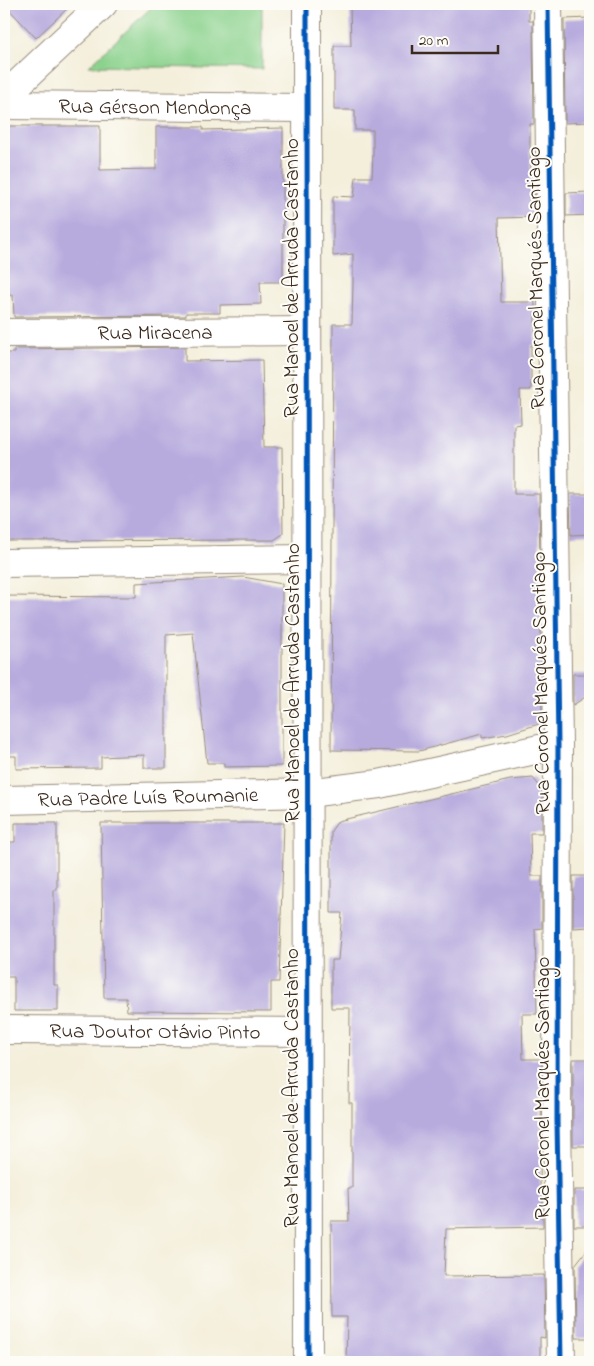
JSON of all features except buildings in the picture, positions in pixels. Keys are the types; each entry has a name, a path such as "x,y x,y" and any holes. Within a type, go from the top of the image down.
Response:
{"street":[{"path":"4,97 103,4"},
{"name":"Rua Manoel de Arruda Castanho","path":"307,4 308,793 306,1032 308,1362"},
{"name":"Rua Coronel Marqués Santiago","path":"548,4 558,745 557,1120 561,1362"},
{"name":"Rua Gérson Mendonça","path":"4,105 306,108"},
{"name":"Rua Miracena","path":"4,333 307,331"},
{"path":"4,563 308,559"},
{"name":"Rua Padre Luís Roumanie","path":"4,800 308,793 379,784 558,745"},
{"name":"Rua Doutor Otávio Pinto","path":"4,1030 306,1032"}],"green space":[{"path":"155,4 262,4 262,69 89,66"}],"cycle path":[{"path":"307,4 308,1362"},
{"path":"548,4 558,745 557,1120 561,1362"}]}
